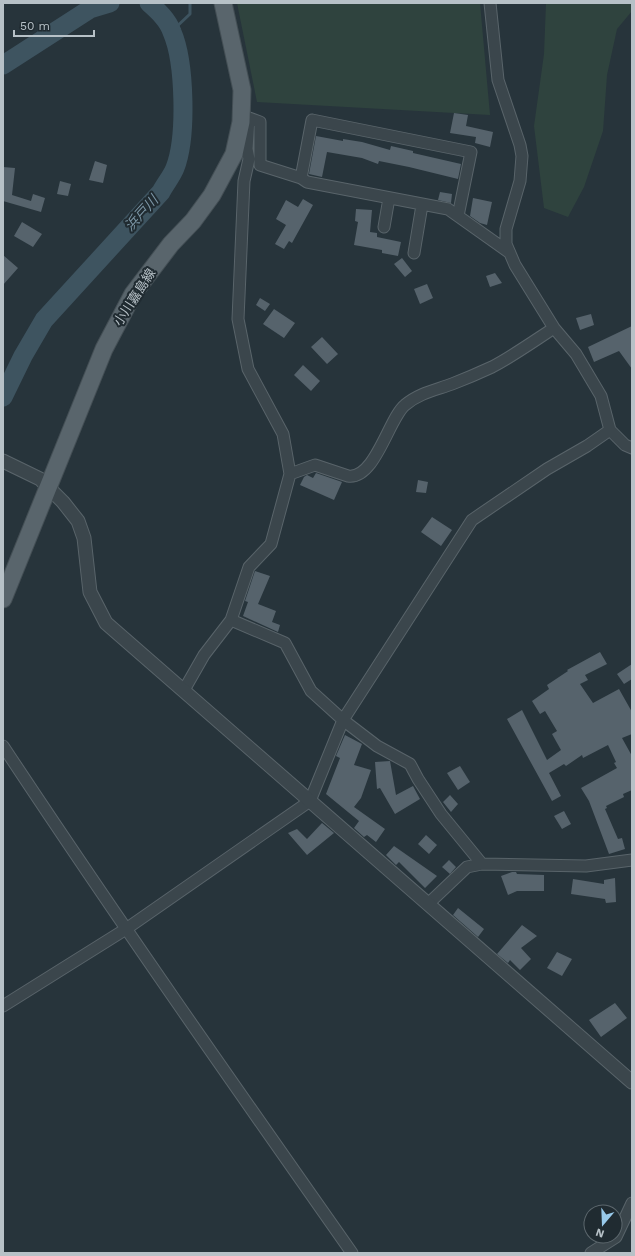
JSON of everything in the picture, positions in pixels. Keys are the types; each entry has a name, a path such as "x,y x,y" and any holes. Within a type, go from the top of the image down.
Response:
{"main road":[{"name":"小川嘉島線","path":"3,598 104,348 133,294 171,244 194,221 212,195 234,154 241,147 245,116 242,90 223,3"}],"street":[{"path":"490,3 494,55 498,80 520,145 522,156 520,181 506,229 506,244 515,265 554,328 576,354 601,396 610,430 625,445 632,448"},
{"path":"245,116 260,122 260,165 301,178 307,182 448,209 510,253"},
{"path":"301,178 312,120 471,152 458,216"},
{"path":"184,690 204,656 231,620 249,567 271,544 290,474 283,434 248,369 238,319 244,180 249,159 241,147"},
{"path":"384,227 389,198"},
{"path":"414,253 422,205"},
{"path":"290,474 315,465 354,477 360,473 375,457 404,405 426,392 452,384 493,366 554,328"},
{"path":"3,1006 126,929 310,801 343,720 472,520 547,469 587,446 610,430"},
{"path":"3,461 31,474 48,486 78,521 84,538 90,592 106,623 632,1082"},
{"path":"231,620 284,643 311,691 343,720 377,746 410,764 441,814 482,864"},
{"path":"3,746 126,929 352,1253"},
{"path":"428,904 467,867 482,864 586,866 632,860"},
{"path":"591,1253 616,1237 632,1203"}],"green space":[{"path":"237,3 480,3 490,115 257,102"},
{"path":"546,3 632,3 632,11 617,29 607,75 603,131 584,187 568,217 544,208 534,126 544,54"}],"building":[{"path":"454,113 468,115 466,126 493,132 490,147 475,143 476,137 450,133"},
{"path":"316,136 343,141 343,139 362,142 390,150 391,146 413,151 413,153 461,164 458,179 409,167 379,161 378,164 362,158 327,152 322,177 309,174"},
{"path":"95,161 107,165 103,183 89,180"},
{"path":"3,167 15,168 12,195 31,201 33,194 45,198 41,212 3,201"},
{"path":"60,181 71,184 68,196 57,194"},
{"path":"440,192 452,194 451,203 438,200"},
{"path":"473,198 492,202 487,225 480,223 470,216"},
{"path":"303,199 313,205 292,243 289,241 284,249 275,244 286,225 276,219 286,200 298,207"},
{"path":"356,209 372,210 370,232 377,233 377,237 401,242 398,256 382,253 382,250 354,245 358,222 355,221"},
{"path":"22,222 42,234 33,247 14,236"},
{"path":"3,255 18,268 3,285"},
{"path":"402,258 412,271 405,277 394,264"},
{"path":"495,273 502,283 490,287 486,276"},
{"path":"427,284 433,298 420,304 414,289"},
{"path":"260,298 270,304 265,311 256,305"},
{"path":"274,309 295,323 284,338 263,324"},
{"path":"591,314 594,325 580,330 576,318"},
{"path":"632,326 632,369 619,351 594,362 588,347"},
{"path":"322,337 338,354 327,364 311,347"},
{"path":"303,365 320,381 311,391 294,375"},
{"path":"316,473 342,482 334,500 300,485 304,477 307,475 313,478"},
{"path":"418,480 428,482 426,493 416,492"},
{"path":"432,517 452,530 441,546 421,532"},
{"path":"255,571 270,576 258,604 276,611 272,622 280,625 278,632 243,616 248,602 245,601"},
{"path":"600,652 607,664 585,675 588,680 580,684 593,703 619,689 632,712 632,734 622,738 632,756 632,790 623,794 624,797 606,806 607,808 605,809 618,839 622,838 625,849 609,854 589,801 581,788 617,768 614,763 616,762 608,745 583,758 582,755 566,766 564,764 549,773 561,796 552,801 507,719 522,710 547,760 561,750 552,734 557,731 545,711 540,714 532,701 549,689 547,685 568,671 567,670"},
{"path":"632,664 632,679 624,684 617,674"},
{"path":"345,735 362,744 354,765 371,770 361,798 354,807 385,829 376,842 367,835 364,837 354,828 359,821 326,794 340,758 336,756"},
{"path":"390,761 396,795 413,786 420,799 395,814 380,788 377,789 375,762"},
{"path":"460,766 470,782 458,790 447,773"},
{"path":"450,795 458,804 451,812 443,802"},
{"path":"564,811 571,824 562,829 554,816"},
{"path":"322,823 334,833 307,855 288,833 297,829 307,839"},
{"path":"426,835 437,845 429,854 418,844"},
{"path":"394,846 437,876 425,888 399,862 396,865 386,855"},
{"path":"449,860 456,867 450,874 442,867"},
{"path":"516,872 517,874 544,875 544,891 517,891 508,895 501,876"},
{"path":"615,878 616,902 606,903 605,899 571,894 573,879 604,884 604,880"},
{"path":"458,908 484,929 478,937 453,915"},
{"path":"522,925 537,936 521,948 531,959 520,970 510,960 508,963 497,954"},
{"path":"557,952 572,959 562,976 547,968"},
{"path":"615,1003 627,1018 601,1037 589,1020"}],"waterway":[{"name":"浜戸川","path":"3,65 90,9 110,3"},
{"name":"浜戸川","path":"3,397 23,356 44,320 161,192 175,168 179,154 183,119 180,62 176,45 168,24 149,3"},
{"path":"172,31 190,14 190,3"}]}
